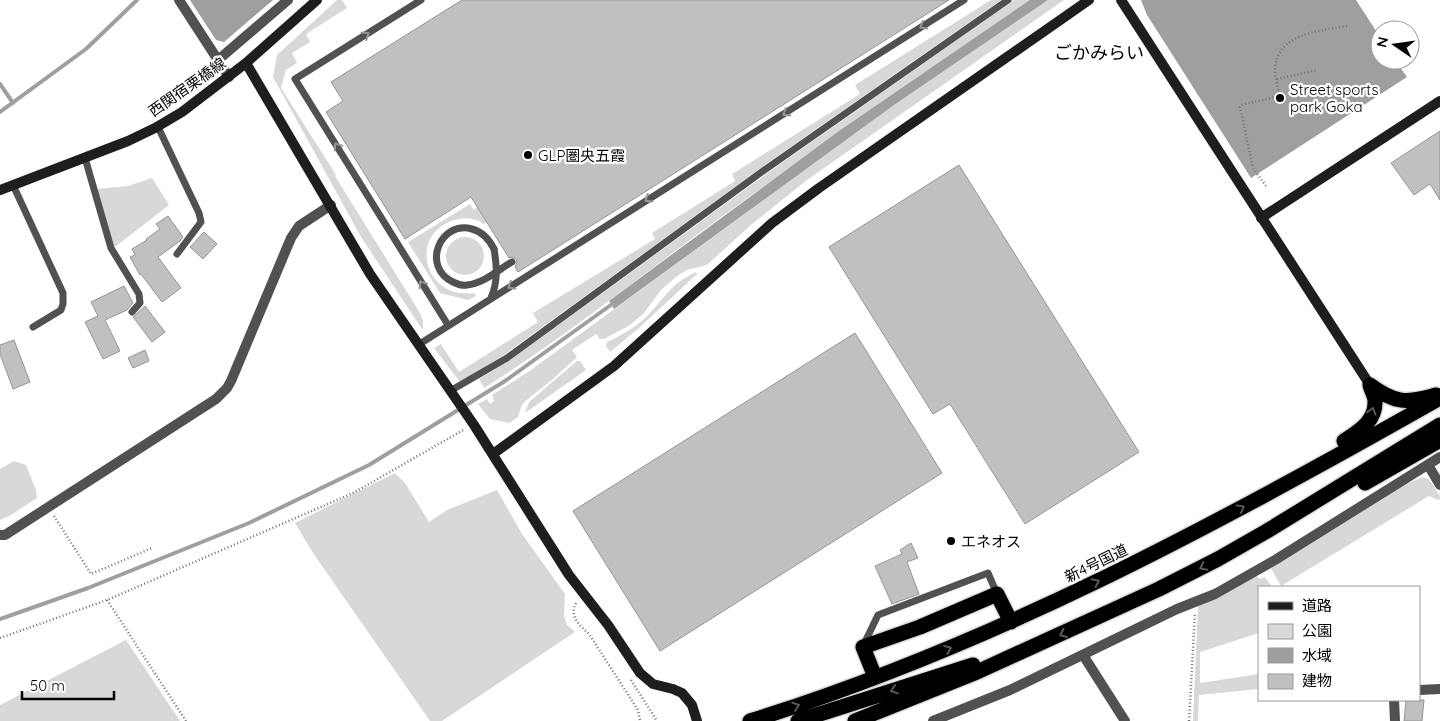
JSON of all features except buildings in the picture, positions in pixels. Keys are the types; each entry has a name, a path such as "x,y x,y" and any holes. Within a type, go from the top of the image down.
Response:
{"highway":[{"path":"1370,385 1394,400 1423,399 1440,393"},
{"path":"1267,494 1362,429 1370,420 1375,400 1370,385"},
{"name":"新4号国道","path":"750,721 822,697 932,656 1011,622 1183,539 1440,398"},
{"path":"855,721 935,690 1025,651 1109,613 1218,559 1317,501 1440,425"},
{"path":"1317,501 1350,491 1440,440"},
{"path":"875,677 863,647 920,627 997,594 1011,622"},
{"path":"798,721 961,668 1025,651"}],"street":[{"path":"179,0 229,77"},
{"path":"218,60 288,0"},
{"name":"西関宿栗橋線","path":"0,190 128,141 158,127 182,112 229,77 317,0"},
{"path":"493,454 614,366 772,223 819,188 1089,0"},
{"path":"1121,0 1370,385"},
{"path":"246,63 370,274 474,424 569,575 599,613 640,673 653,684 682,693 692,705 697,721"},
{"path":"1261,218 1440,101"},
{"path":"0,535 5,535 216,398 231,381 291,238 299,226 331,205"},
{"path":"933,721 1010,690 1176,609 1215,594 1275,560 1440,457"},
{"path":"1428,465 1440,485"},
{"path":"1083,655 1125,721"},
{"path":"1420,690 1440,689"},
{"path":"1394,701 1395,721"}],"lane":[{"path":"421,0 295,78 448,325"},
{"path":"418,345 964,0"},
{"path":"450,391 507,358 771,166 1008,0"},
{"path":"158,127 199,213 201,222 177,254"},
{"path":"85,158 111,248 139,294 140,303 132,312"},
{"path":"13,185 63,293 61,310 33,327"},
{"path":"491,298 496,278 497,268 494,249 488,239 477,230 463,228 449,232 443,238 436,252 436,262 440,272 447,279 458,284 466,285 480,282 512,262"},
{"path":"863,647 878,615 988,573 997,594"}],"path":[{"path":"1266,186 1253,168 1239,109 1241,105 1280,96 1276,63 1284,46 1290,41 1304,34 1347,26"},
{"path":"1277,78 1317,70"},
{"path":"0,638 107,600 353,493 474,424"},
{"path":"48,506 91,574 152,548"},
{"path":"107,600 186,721"},
{"path":"1189,721 1195,601"},
{"path":"576,603 573,608 573,615 578,624 588,634 638,710 640,721"}],"green space":[{"path":"337,0 342,0 347,8 306,34 310,42 292,53 297,63 286,70 281,88 420,313 423,321 422,329 361,237 273,77 277,55"},
{"path":"991,0 1001,0 769,162 504,355 460,382 434,348 441,344 459,372 538,322 533,313 655,239 652,233 735,181 732,174 860,94 855,85"},
{"path":"1014,0 1031,0 800,161 575,326 484,388 479,379 509,361 776,167"},
{"path":"1048,0 1064,0 807,180 752,224 707,265 687,270 677,276 661,290 644,313 630,325 604,339 600,339 596,334 572,350 577,357 524,402 518,417 509,423 490,419 478,404 487,399 490,404 494,401 492,395 531,370 894,105"},
{"path":"152,178 169,205 115,247 111,241 97,189 128,186"},
{"path":"470,204 474,210 477,207 487,222 484,224 474,219 466,218 455,220 440,227 431,238 427,251 428,264 433,276 443,286 457,292 474,293 476,296 468,300 440,293 408,242"},
{"path":"465,237 479,242 484,256 479,270 465,275 451,270 446,256 451,242"},
{"path":"696,272 697,274 639,328 610,352 606,346 607,342 640,323 679,282"},
{"path":"577,361 580,361 586,370 525,413 529,402"},
{"path":"14,461 26,465 36,490 37,498 0,520 0,469"},
{"path":"395,473 405,483 429,522 447,510 497,490 522,534 565,594 564,616 567,625 575,632 442,721 430,721 313,553 295,523"},
{"path":"1422,477 1429,479 1440,499 1429,496 1281,586 1271,568 1358,514 1391,491"},
{"path":"1256,576 1260,579 1265,577 1271,586 1258,586 1258,633 1200,652 1200,683 1258,674 1258,689 1199,695 1198,721 1193,721 1198,605"},
{"path":"126,640 180,721 0,721 0,705"}],"water":[{"path":"190,0 273,0 224,42 216,40"},
{"path":"1030,0 1048,0 894,105 614,309 609,301 839,131"},
{"name":"Street sports park Goka","path":"1141,0 1356,0 1370,22 1370,70 1402,70 1407,77 1251,178 1147,15"}],"waterway":[{"path":"0,112 86,49 137,0"},
{"path":"0,84 13,103"},
{"path":"0,619 88,588 249,523 369,465 505,381 615,302"}],"place":[{"name":"Street sports park Goka","path":"1280,98"},
{"name":"GLP圏央五霞","path":"528,155"},
{"name":"エネオス","path":"951,541"}],"district":[{"name":"ごかみらい","path":"1099,52"}]}
